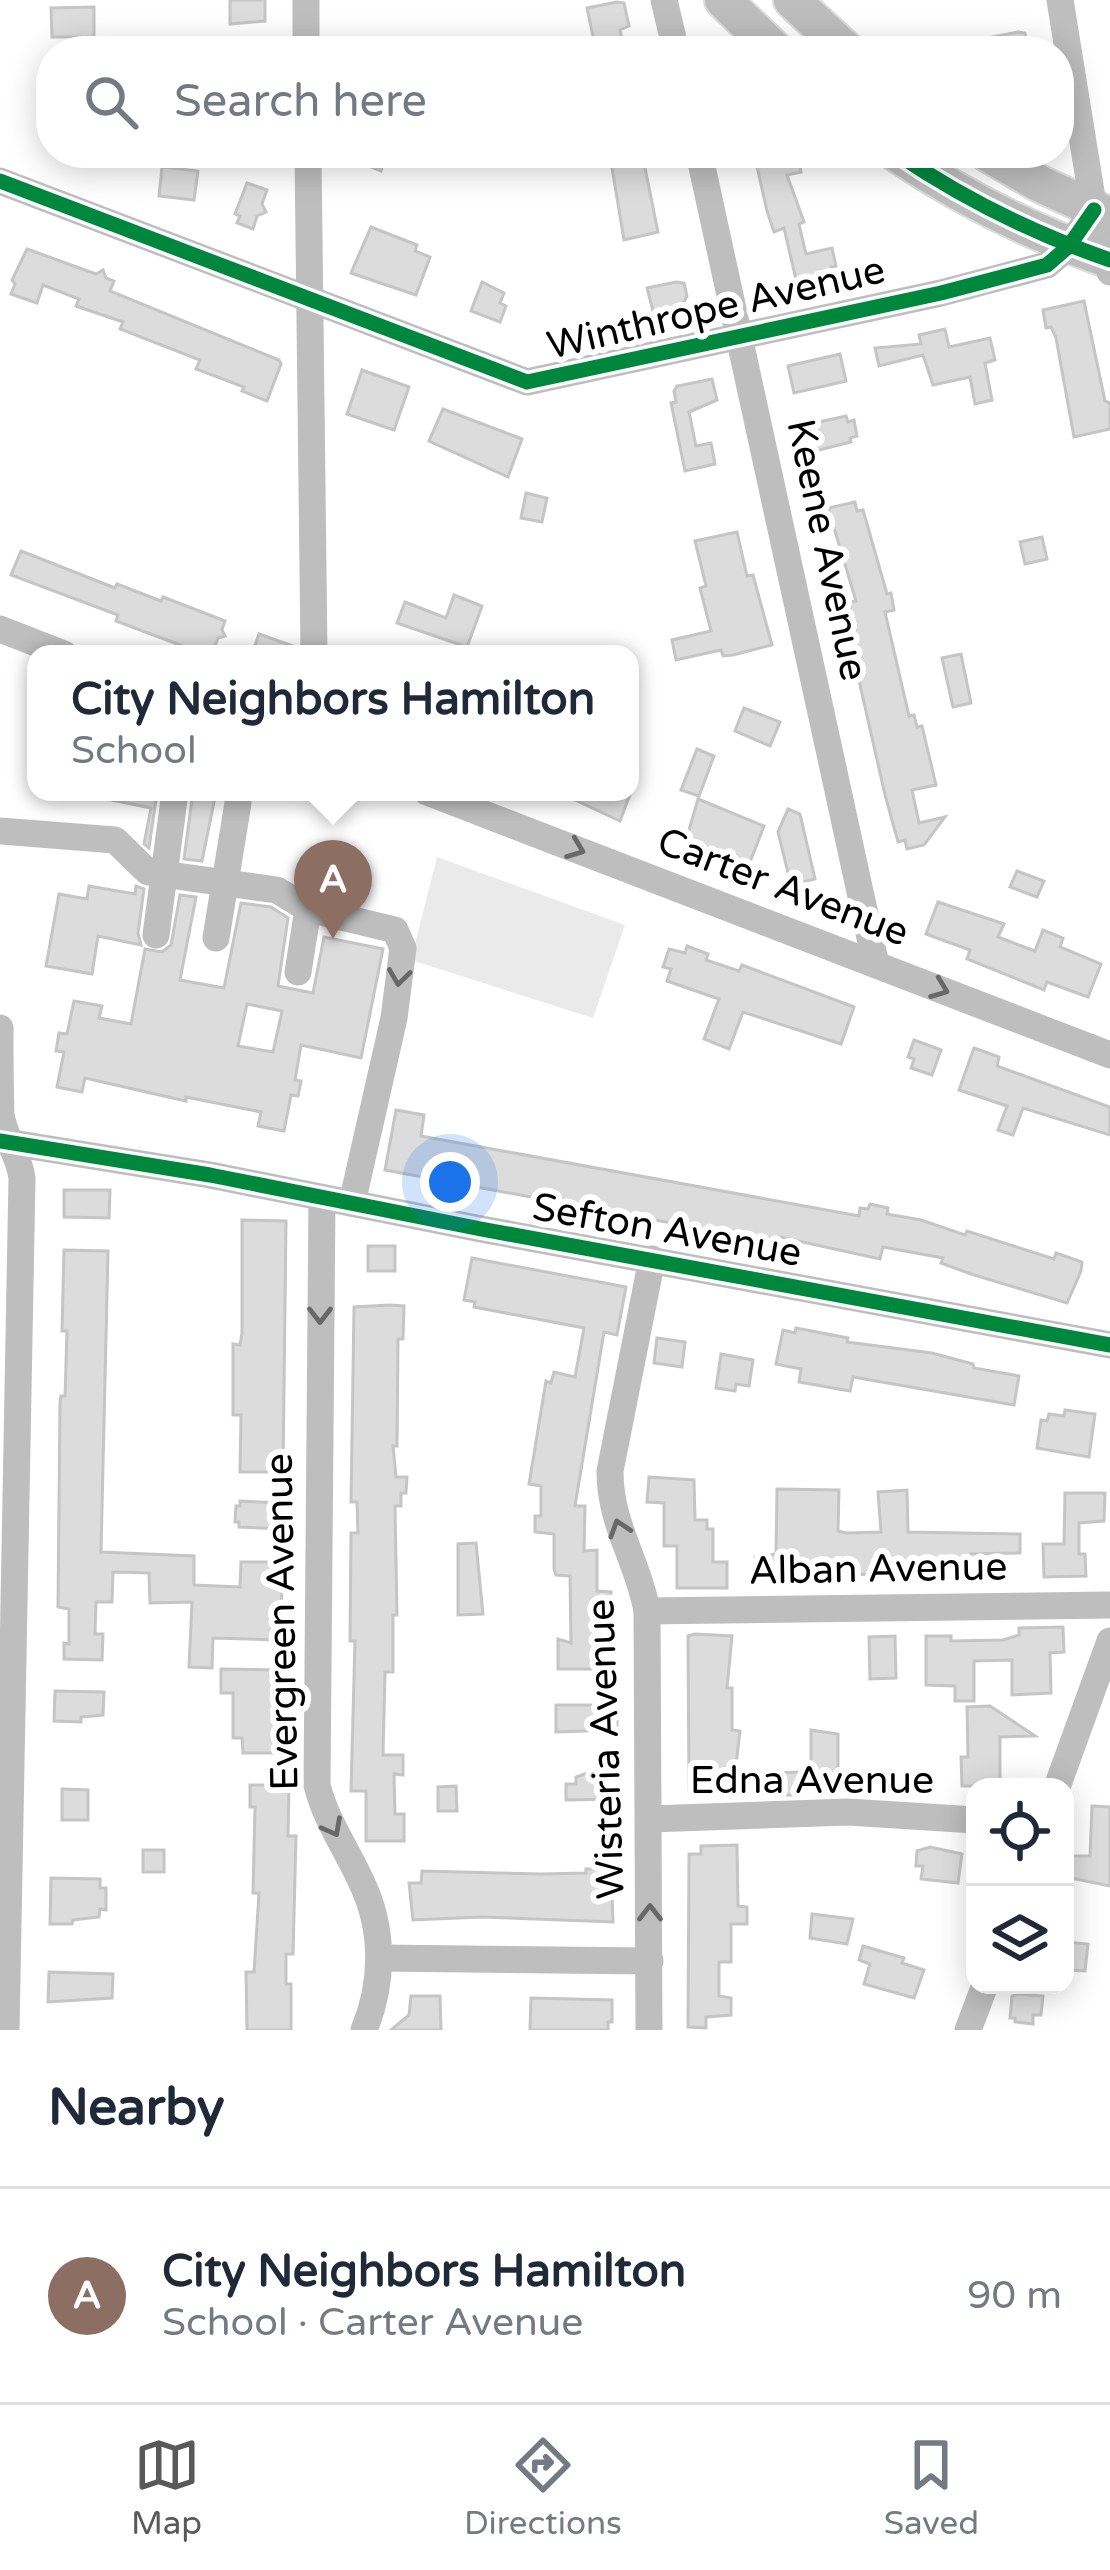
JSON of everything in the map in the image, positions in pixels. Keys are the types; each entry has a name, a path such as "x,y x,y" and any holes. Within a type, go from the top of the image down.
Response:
{"main road":[{"path":"723,0 760,36"},
{"path":"792,0 831,36"},
{"path":"920,168 954,190 1108,264"},
{"path":"1016,168 1102,213"}],"street":[{"path":"306,0 307,36"},
{"path":"664,0 672,36"},
{"path":"1060,0 1067,36"},
{"path":"1074,71 1108,264"},
{"path":"0,153 0,181"},
{"path":"308,168 314,645"},
{"name":"Keene Avenue","path":"702,168 876,965"},
{"name":"Winthrope Avenue","path":"0,181 527,382 941,293 1047,265 1102,213"},
{"path":"0,629 41,645"},
{"path":"156,934 174,801"},
{"name":"Carter Avenue","path":"451,801 1110,1055"},
{"path":"216,938 238,803"},
{"path":"0,831 115,840 148,872 277,890 308,909 395,930 403,948 394,1018 352,1203"},
{"path":"298,972 308,909"},
{"path":"0,1028 4,1141 20,1161 22,1178 6,2030"},
{"name":"Sefton Avenue","path":"4,1141 210,1174 1110,1345"},
{"name":"Evergreen Avenue","path":"322,1198 317,1785 331,1827 364,1886 380,1958 373,2009 364,2030"},
{"name":"Wisteria Avenue","path":"650,2030 647,1612 643,1586 614,1514 610,1471 652,1259"},
{"name":"Alban Avenue","path":"647,1612 1110,1605"},
{"path":"1062,1778 1102,1685 1110,1641"},
{"name":"Edna Avenue","path":"650,1819 848,1812 966,1819"},
{"path":"380,1958 650,1961"},
{"path":"968,2030 982,1994"}],"shaded area":[{"path":"437,857 625,925 593,1018 411,960"}],"building":[{"path":"230,0 265,0 265,21 230,24"},
{"path":"624,3 629,26 620,30 621,36 593,36 587,8"},
{"path":"94,7 94,36 52,36 51,8"},
{"path":"162,168 198,171 194,200 159,196"},
{"path":"612,168 645,168 658,232 624,240"},
{"path":"757,168 800,168 801,172 787,175 804,222 799,224 806,254 832,248 833,277 797,284 784,228 774,232"},
{"path":"247,183 267,190 262,204 266,212 257,216 253,229 237,223 240,216 235,214"},
{"path":"371,227 417,245 415,251 430,257 416,295 351,273"},
{"path":"27,249 96,274 103,270 114,281 110,291 279,360 267,401 196,369 200,360 120,329 123,322 76,306 79,299 43,285 37,303 11,294 12,280"},
{"path":"482,282 504,293 500,303 506,306 500,322 471,311"},
{"path":"684,283 687,296 679,312 671,307 653,311 647,288"},
{"path":"1084,301 1105,401 1110,403 1110,429 1074,437 1056,338 1051,327 1046,328 1043,310"},
{"path":"945,329 949,347 990,338 995,360 985,363 992,400 975,404 970,377 933,385 923,355 879,366 875,348 921,344 919,335"},
{"path":"840,354 846,381 794,393 788,366"},
{"path":"362,370 409,387 394,430 347,414"},
{"path":"712,379 717,400 689,412 696,446 711,443 715,464 685,471 671,403 676,402 674,391 677,386"},
{"path":"443,409 522,439 508,477 429,441"},
{"path":"846,416 848,422 854,420 857,436 851,442 808,453 801,426"},
{"path":"526,493 547,498 542,522 521,518"},
{"path":"855,502 857,511 863,510 887,594 891,593 894,610 885,612 909,716 914,715 917,727 922,726 936,785 912,790 919,823 945,817 924,845 907,849 905,840 898,842 885,795 848,632 855,630 849,602 856,601 828,508"},
{"path":"737,532 772,645 733,655 723,656 721,650 676,660 672,640 711,631 695,541"},
{"path":"1042,537 1047,559 1025,564 1020,542"},
{"path":"21,551 115,588 117,584 161,601 163,597 225,621 225,636 215,645 180,645 116,621 118,615 11,575"},
{"path":"454,595 482,606 468,645 397,623 405,602 446,618"},
{"path":"259,634 290,645 255,645"},
{"path":"961,654 971,703 953,707 942,658"},
{"path":"744,708 780,722 770,746 735,731"},
{"path":"697,749 714,756 699,796 681,790"},
{"path":"698,799 764,826 750,862 686,840"},
{"path":"117,801 156,801 149,848 144,844 151,808"},
{"path":"192,801 214,801 202,861 184,859"},
{"path":"577,801 628,801 620,821"},
{"path":"788,809 800,814 815,879 791,885 778,832"},
{"path":"1017,871 1044,881 1037,897 1010,887"},
{"path":"89,886 135,894 136,886 144,889 138,933 141,945 98,936 92,974 46,966 59,894 87,899"},
{"path":"180,895 196,897 180,980 224,988 241,903 271,907 288,918 278,986 313,993 324,937 383,949 361,1058 301,1045 295,1080 301,1081 298,1096 291,1095 284,1131 258,1126 261,1112 186,1097 186,1101 85,1078 82,1092 57,1087 64,1052 56,1051 59,1033 67,1034 74,1001 102,1006 99,1018 131,1024 145,949 162,952 171,945","holes":["247,1004 282,1011 273,1052 238,1046"]},
{"path":"938,902 1004,924 998,937 1035,951 1043,930 1063,938 1060,947 1101,964 1088,997 1047,982 1044,990 967,959 970,950 926,934"},
{"path":"687,946 708,954 706,960 739,971 742,965 854,1007 841,1044 743,1012 729,1049 704,1039 719,999 667,981 671,969 663,967 669,949 685,953"},
{"path":"914,1040 941,1050 932,1075 911,1068 914,1059 908,1057"},
{"path":"974,1048 999,1057 997,1066 1110,1107 1110,1135 1023,1108 1013,1135 998,1130 1007,1106 959,1090"},
{"path":"396,1110 424,1115 421,1136 859,1216 860,1208 868,1209 870,1204 888,1208 887,1214 965,1235 967,1231 1054,1259 1056,1253 1082,1262 1081,1271 1067,1303 971,1274 941,1263 943,1258 883,1247 880,1259 780,1237 779,1243 385,1170"},
{"path":"64,1190 110,1190 109,1218 64,1217"},
{"path":"242,1220 286,1221 283,1472 240,1472 241,1415 233,1415 233,1344 240,1345 242,1333"},
{"path":"368,1246 395,1246 395,1271 368,1271"},
{"path":"64,1250 108,1251 101,1552 194,1556 194,1585 240,1587 241,1562 283,1562 280,1640 213,1638 212,1668 189,1667 192,1602 150,1603 149,1573 113,1572 112,1602 96,1602 95,1634 103,1634 102,1660 64,1659 69,1609 58,1607 60,1402 65,1396 67,1331 62,1331"},
{"path":"472,1258 626,1287 617,1335 604,1332 575,1506 585,1506 584,1551 597,1550 597,1591 611,1592 611,1669 558,1669 558,1639 571,1643 570,1576 556,1575 554,1534 535,1532 535,1516 541,1516 541,1486 529,1484 546,1381 551,1383 554,1372 575,1377 584,1328 474,1307 475,1302 464,1300"},
{"path":"404,1306 403,1339 398,1339 397,1446 393,1446 396,1477 407,1477 401,1506 395,1506 397,1615 393,1615 393,1672 385,1672 383,1755 403,1755 403,1775 394,1774 395,1814 404,1814 404,1841 366,1841 366,1791 351,1791 355,1641 350,1641 351,1533 358,1533 357,1502 351,1502 354,1307"},
{"path":"796,1328 848,1338 847,1342 932,1353 974,1368 1019,1376 1014,1405 853,1377 850,1391 799,1382 801,1369 776,1364 783,1330 795,1333"},
{"path":"657,1338 685,1342 682,1367 654,1363"},
{"path":"721,1354 753,1360 749,1386 736,1384 735,1391 716,1388"},
{"path":"1065,1410 1095,1414 1089,1457 1037,1448 1041,1420 1047,1421 1049,1414 1064,1416"},
{"path":"649,1477 694,1480 695,1520 707,1520 707,1529 713,1529 713,1562 727,1562 727,1588 677,1588 677,1546 664,1546 664,1503 647,1502"},
{"path":"777,1489 839,1490 838,1531 846,1533 881,1532 878,1492 907,1490 908,1532 1020,1534 1020,1553 971,1554 971,1573 757,1576 755,1557 776,1554"},
{"path":"1065,1493 1105,1493 1104,1521 1079,1523 1079,1554 1085,1554 1086,1576 1044,1577 1043,1544 1064,1544"},
{"path":"240,1501 283,1503 282,1529 239,1527 235,1522"},
{"path":"476,1543 483,1614 458,1615 458,1544"},
{"path":"1063,1627 1064,1652 1050,1653 1051,1693 1012,1695 1012,1660 974,1661 974,1701 955,1701 955,1686 926,1685 926,1636 951,1636 951,1641 1003,1640 1019,1635 1019,1628"},
{"path":"688,1636 732,1636 727,1688 732,1688 732,1730 740,1731 733,1791 689,1791"},
{"path":"895,1636 896,1678 870,1679 869,1637"},
{"path":"221,1669 279,1670 279,1753 243,1753 242,1738 233,1738 233,1693 221,1693"},
{"path":"55,1691 104,1692 103,1715 81,1717 81,1722 54,1721"},
{"path":"556,1705 617,1705 617,1730 556,1732"},
{"path":"990,1706 1035,1736 1000,1737 1000,1778 966,1778 962,1786 961,1757 968,1757 967,1707"},
{"path":"811,1730 838,1734 838,1780 811,1779"},
{"path":"590,1772 617,1778 618,1799 566,1800 566,1784 576,1784 576,1777"},
{"path":"799,1772 799,1795 776,1795 776,1773"},
{"path":"250,1785 289,1785 288,1836 296,1836 293,1954 286,1954 291,2030 247,2030 246,1972 254,1972 259,1893 253,1893 255,1807 250,1807"},
{"path":"456,1786 457,1811 438,1811 438,1787"},
{"path":"62,1789 88,1790 88,1820 62,1820"},
{"path":"1092,1806 1110,1807 1110,1886 1074,1879 1074,1856 1090,1856"},
{"path":"737,1845 738,1906 747,1907 747,1924 731,1924 731,1962 719,1962 719,1996 731,1998 731,2015 706,2017 706,2028 688,2027 689,1854 701,1854 701,1846"},
{"path":"930,1847 962,1854 958,1883 921,1879 923,1866 916,1866 917,1851"},
{"path":"143,1850 164,1850 164,1872 143,1872"},
{"path":"586,1869 611,1869 613,1922 481,1917 413,1920 409,1883 421,1883 422,1871 541,1874 586,1873"},
{"path":"51,1878 100,1879 100,1888 106,1888 106,1910 100,1909 99,1917 73,1920 72,1924 50,1924"},
{"path":"812,1914 853,1919 847,1944 810,1938"},
{"path":"1074,1943 1088,1944 1085,1971 1074,1970"},
{"path":"863,1946 904,1958 902,1963 924,1970 914,1998 864,1984 870,1964 859,1960"},
{"path":"49,1972 113,1974 112,1998 48,2002"},
{"path":"411,1996 440,1996 441,2030 391,2030 409,2015"},
{"path":"1012,1996 1043,1996 1041,2015 1033,2015 1033,2024 1010,2018"},
{"path":"531,1998 612,2000 612,2022 608,2030 530,2030"}],"cycle path":[{"path":"920,168 1000,214 1110,260"},
{"path":"0,181 527,382 941,293 1047,265 1069,246 1094,210"},
{"path":"0,1141 210,1175 1110,1345"}],"place":[{"name":"City Neighbors Hamilton","path":"333,939"}]}
